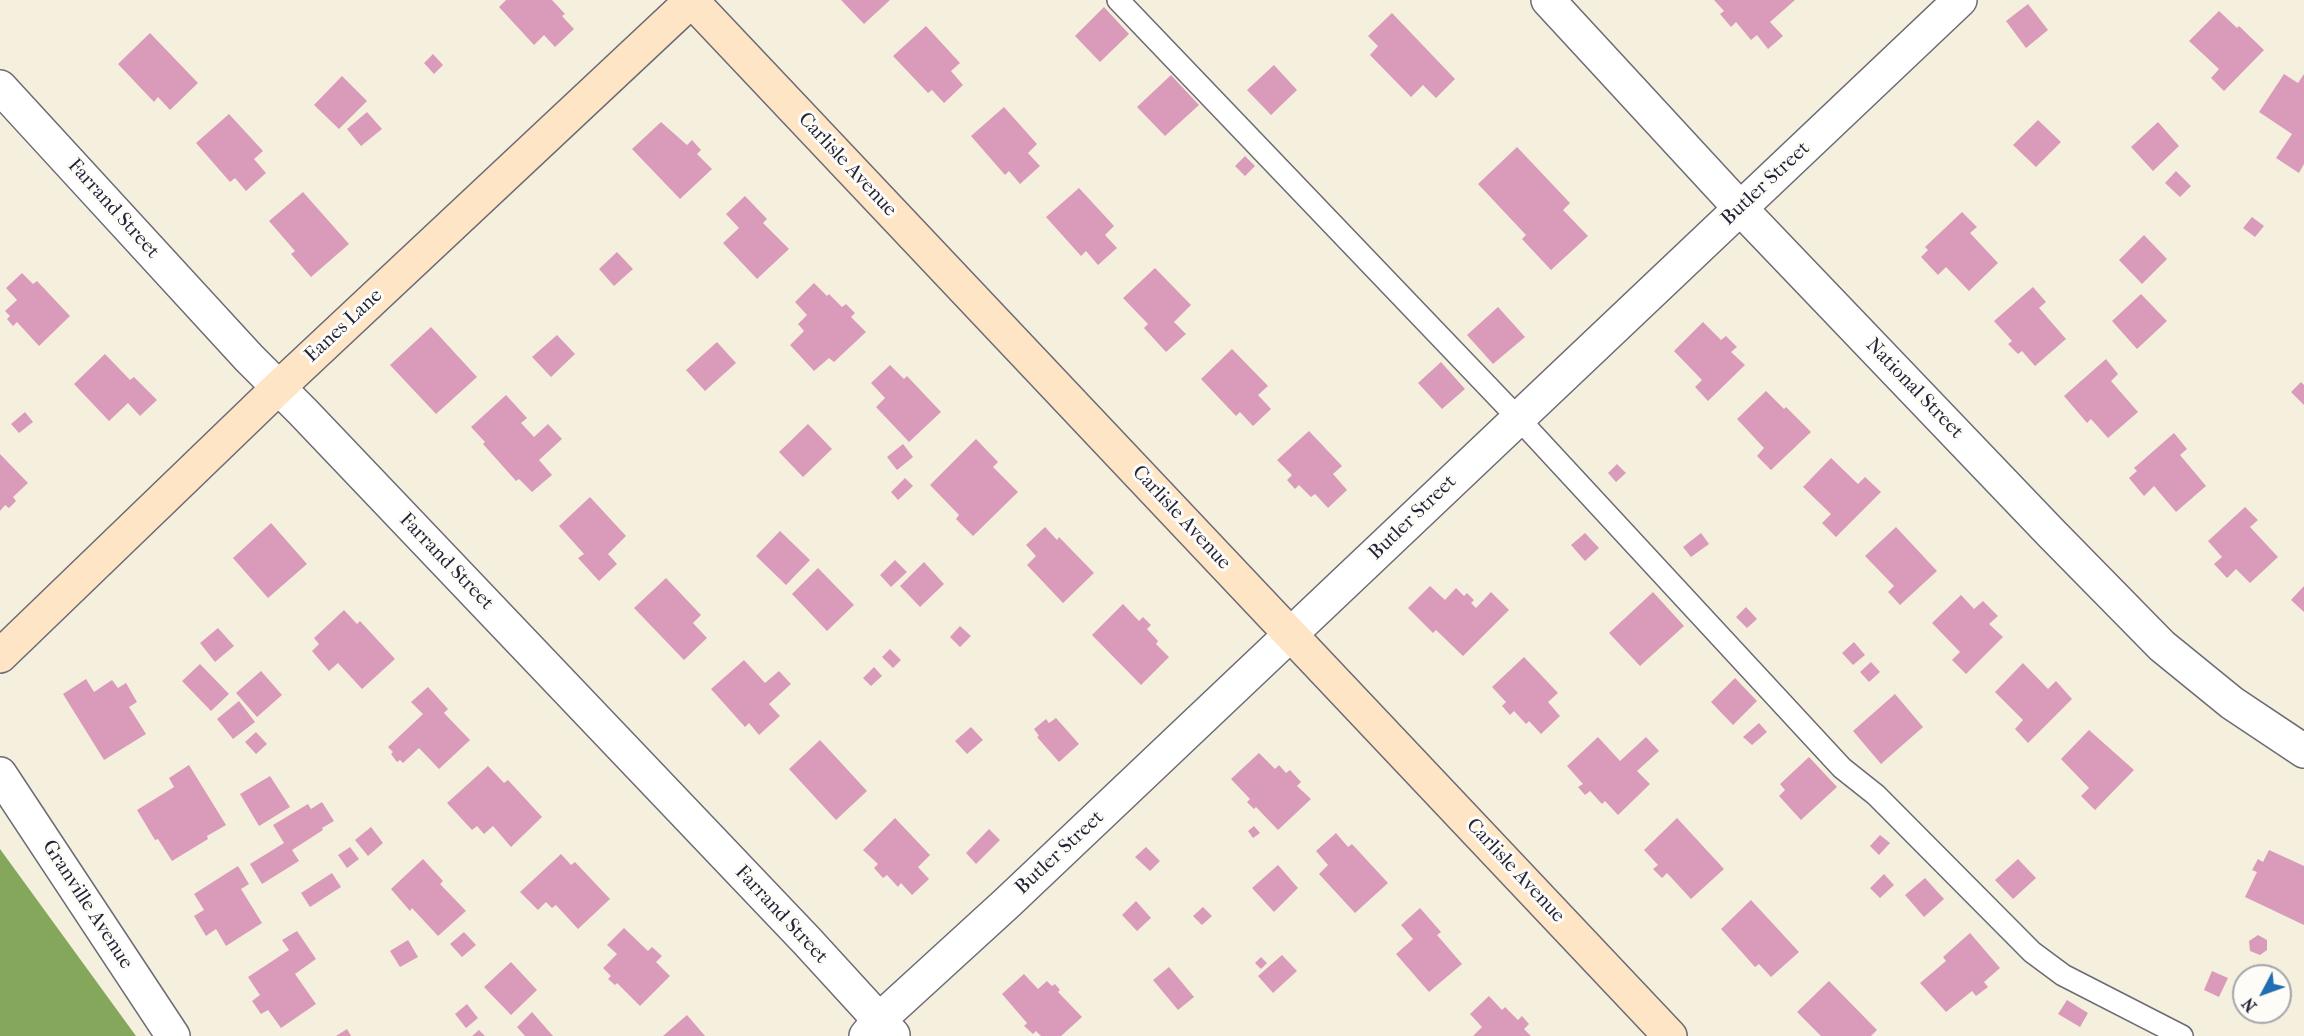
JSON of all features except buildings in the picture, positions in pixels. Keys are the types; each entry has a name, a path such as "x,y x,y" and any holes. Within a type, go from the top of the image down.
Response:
{"street":[{"name":"Eanes Lane","path":"0,656 278,388 692,0"},
{"name":"Carlisle Avenue","path":"692,0 1670,1036"},
{"name":"National Street","path":"1548,0 1740,208 2043,525 2162,645 2232,703 2304,751"},
{"name":"Butler Street","path":"880,1031 1016,895 1954,2"},
{"name":"Farrand Street","path":"0,87 249,358 799,933 880,1031"},
{"name":"Granville Avenue","path":"0,774 173,1036"}],"lane":[{"path":"1118,0 1518,418 1842,768 1876,795 2032,952 2062,975 2182,1036"}],"green space":[{"path":"0,849 136,1036 0,1036"}]}
